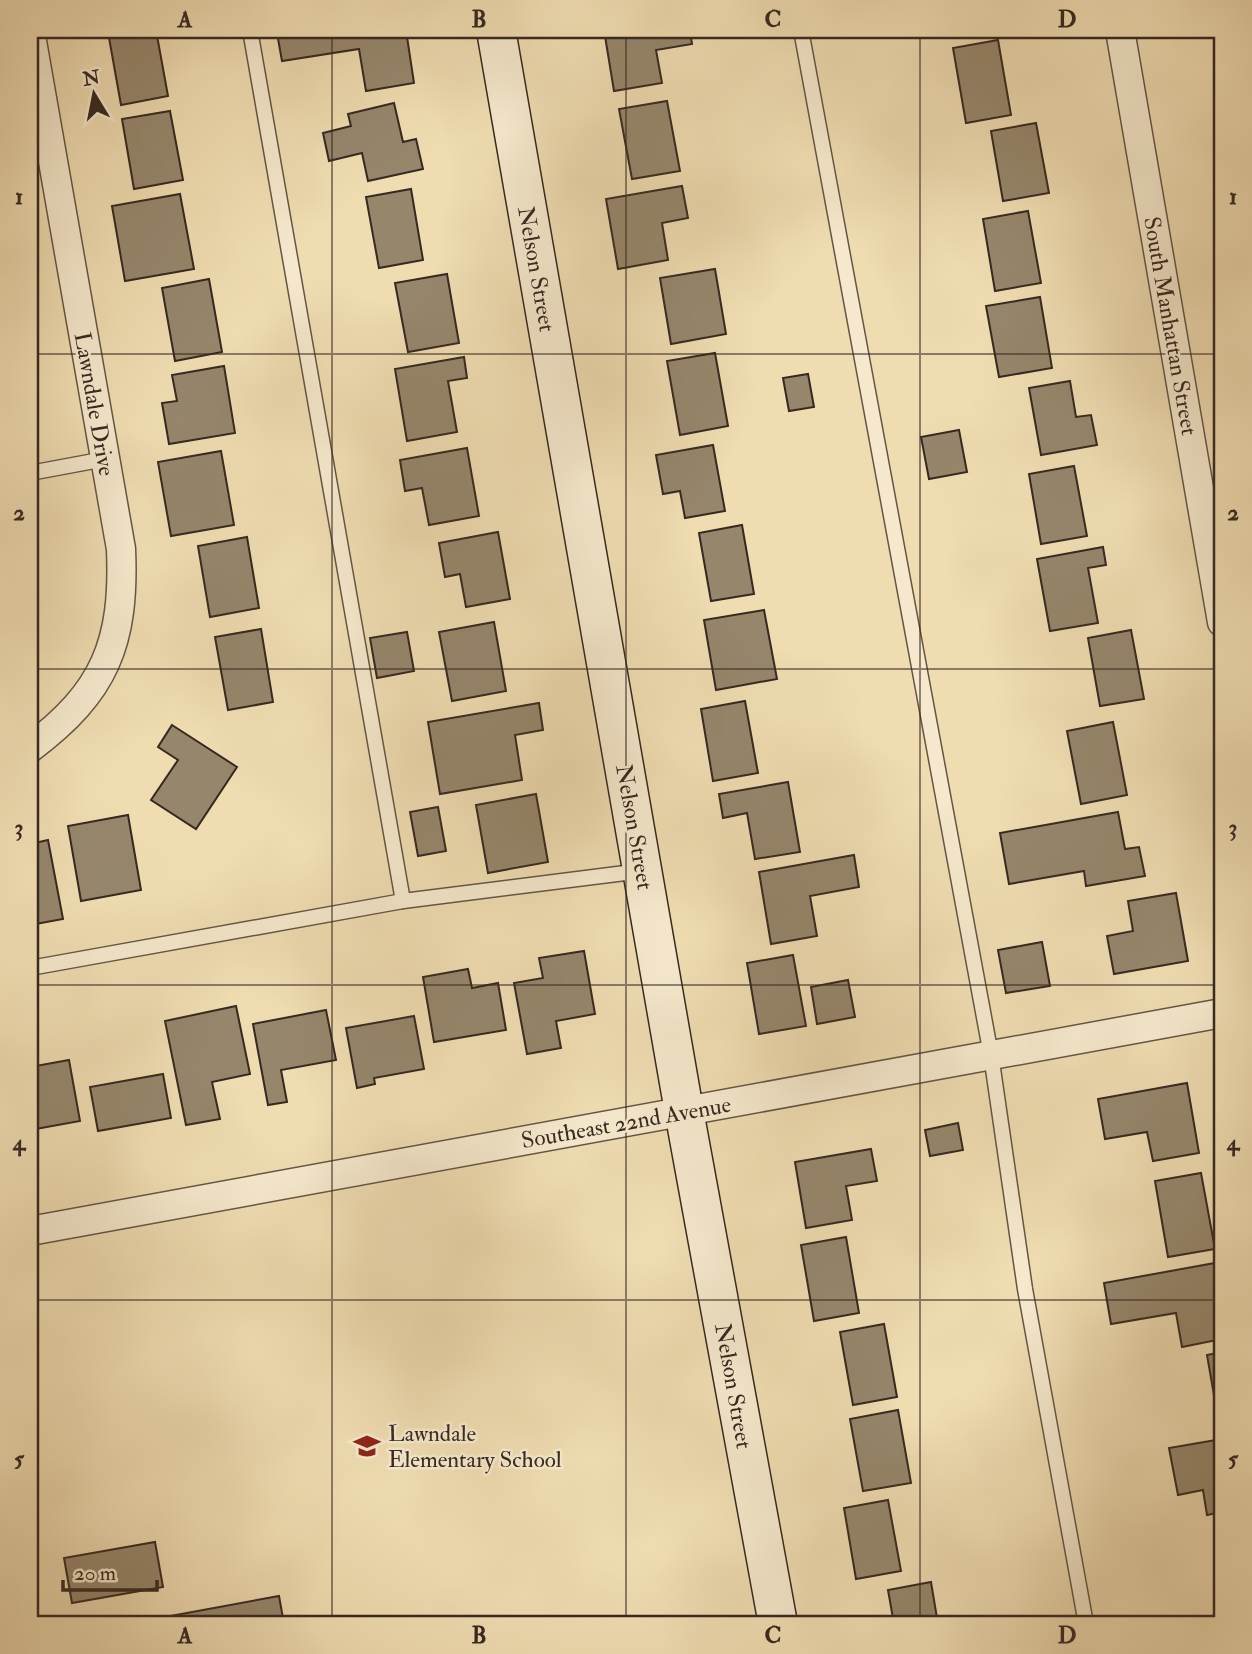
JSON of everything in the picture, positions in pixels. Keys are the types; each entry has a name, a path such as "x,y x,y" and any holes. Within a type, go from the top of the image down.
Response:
{"street":[{"name":"Lawndale Drive","path":"30,30 121,549 123,596 114,643 94,686 64,722 30,748"},
{"name":"Nelson Street","path":"496,30 684,1111 778,1624"},
{"name":"South Manhattan Street","path":"1119,30 1222,622"},
{"name":"Southeast 22nd Avenue","path":"30,1231 1222,1013"}],"lane":[{"path":"250,30 403,901"},
{"path":"801,30 991,1055 1025,1289 1086,1624"},
{"path":"30,473 105,459"},
{"path":"30,968 403,901 642,871"}],"building":[{"path":"156,30 168,96 121,105 108,32"},
{"path":"297,30 406,30 414,83 366,91 359,49 282,61 277,33"},
{"path":"604,30 690,30 692,44 656,50 662,83 614,91"},
{"path":"952,30 985,30 953,36"},
{"path":"998,40 1011,115 966,123 953,48"},
{"path":"667,101 680,171 632,179 619,109"},
{"path":"394,103 403,142 416,139 423,169 368,181 362,153 329,161 323,133 351,126 348,114"},
{"path":"170,111 183,180 134,189 122,119"},
{"path":"1036,123 1049,193 1003,201 991,131"},
{"path":"682,186 688,218 662,223 668,260 618,269 606,199"},
{"path":"411,189 423,260 379,268 366,197"},
{"path":"180,194 194,269 125,281 112,206"},
{"path":"1028,211 1041,283 995,291 983,219"},
{"path":"715,269 726,334 671,344 660,278"},
{"path":"447,274 459,343 408,352 395,283"},
{"path":"209,279 222,352 175,361 162,288"},
{"path":"1040,297 1052,368 999,377 986,306"},
{"path":"715,353 728,426 680,435 667,361"},
{"path":"464,357 467,378 448,381 457,432 407,441 395,369"},
{"path":"224,366 235,433 169,444 162,403 177,401 172,375"},
{"path":"808,374 814,407 789,411 783,378"},
{"path":"1070,381 1076,417 1091,415 1097,445 1041,455 1029,388"},
{"path":"959,430 967,472 929,479 921,437"},
{"path":"713,445 725,511 685,518 680,491 663,494 656,455"},
{"path":"467,448 479,516 429,525 422,488 405,491 400,460"},
{"path":"221,451 234,525 171,536 158,462"},
{"path":"1074,466 1087,536 1041,544 1029,474"},
{"path":"742,525 754,594 711,601 699,533"},
{"path":"498,532 510,599 466,607 460,574 445,577 439,543"},
{"path":"247,537 259,608 210,617 198,546"},
{"path":"1103,547 1106,565 1088,568 1098,623 1050,631 1037,559"},
{"path":"764,610 777,679 716,690 704,620"},
{"path":"494,622 506,691 452,701 439,632"},
{"path":"261,629 273,702 228,710 215,637"},
{"path":"1131,630 1144,699 1100,706 1088,638"},
{"path":"407,632 414,671 377,678 370,638"},
{"path":"745,701 758,773 713,781 701,709"},
{"path":"539,703 543,730 515,735 522,780 440,794 428,722"},
{"path":"1113,722 1127,795 1081,804 1067,731"},
{"path":"172,725 237,767 196,829 151,800 178,760 158,747"},
{"path":"788,782 800,852 755,859 747,813 723,818 719,794"},
{"path":"536,794 548,862 488,873 476,805"},
{"path":"438,807 446,851 418,856 410,812"},
{"path":"1118,812 1125,849 1139,847 1145,876 1086,886 1084,871 1009,884 1000,833"},
{"path":"128,815 141,890 81,901 68,826"},
{"path":"48,840 63,919 30,925 30,844"},
{"path":"854,855 859,887 810,896 817,936 771,944 759,872"},
{"path":"1176,893 1188,961 1114,974 1107,936 1133,931 1128,901"},
{"path":"1042,942 1050,986 1006,993 998,950"},
{"path":"584,951 595,1014 556,1021 561,1048 527,1054 514,983 543,978 539,958"},
{"path":"793,955 806,1026 759,1034 747,963"},
{"path":"468,969 472,988 498,983 506,1030 434,1042 423,977"},
{"path":"848,980 855,1017 817,1024 811,987"},
{"path":"236,1006 250,1074 212,1082 220,1119 186,1125 165,1021"},
{"path":"326,1010 336,1060 281,1070 287,1102 268,1105 253,1024"},
{"path":"414,1016 424,1069 374,1078 375,1084 357,1088 346,1028"},
{"path":"69,1060 80,1121 30,1130 30,1067"},
{"path":"163,1074 171,1118 98,1131 90,1087"},
{"path":"1187,1083 1199,1153 1153,1161 1147,1132 1105,1139 1098,1099"},
{"path":"958,1123 963,1150 930,1156 925,1130"},
{"path":"871,1149 877,1181 846,1186 852,1220 806,1228 795,1162"},
{"path":"1201,1173 1215,1249 1168,1257 1155,1181"},
{"path":"846,1237 859,1313 814,1321 801,1245"},
{"path":"1215,1263 1222,1304 1222,1339 1182,1347 1176,1313 1111,1324 1104,1283"},
{"path":"884,1324 897,1397 853,1405 840,1332"},
{"path":"1222,1352 1222,1424 1219,1424 1207,1355"},
{"path":"898,1410 911,1483 863,1491 850,1419"},
{"path":"1222,1439 1222,1512 1207,1515 1203,1490 1178,1495 1169,1448"},
{"path":"888,1500 901,1571 856,1579 844,1508"},
{"path":"1222,1525 1222,1557 1217,1526"},
{"path":"155,1542 163,1587 72,1603 64,1558"},
{"path":"931,1582 938,1624 894,1624 888,1590"},
{"path":"279,1596 284,1624 127,1624"}],"place":[{"name":"Lawndale Elementary School","path":"367,1446"}]}
